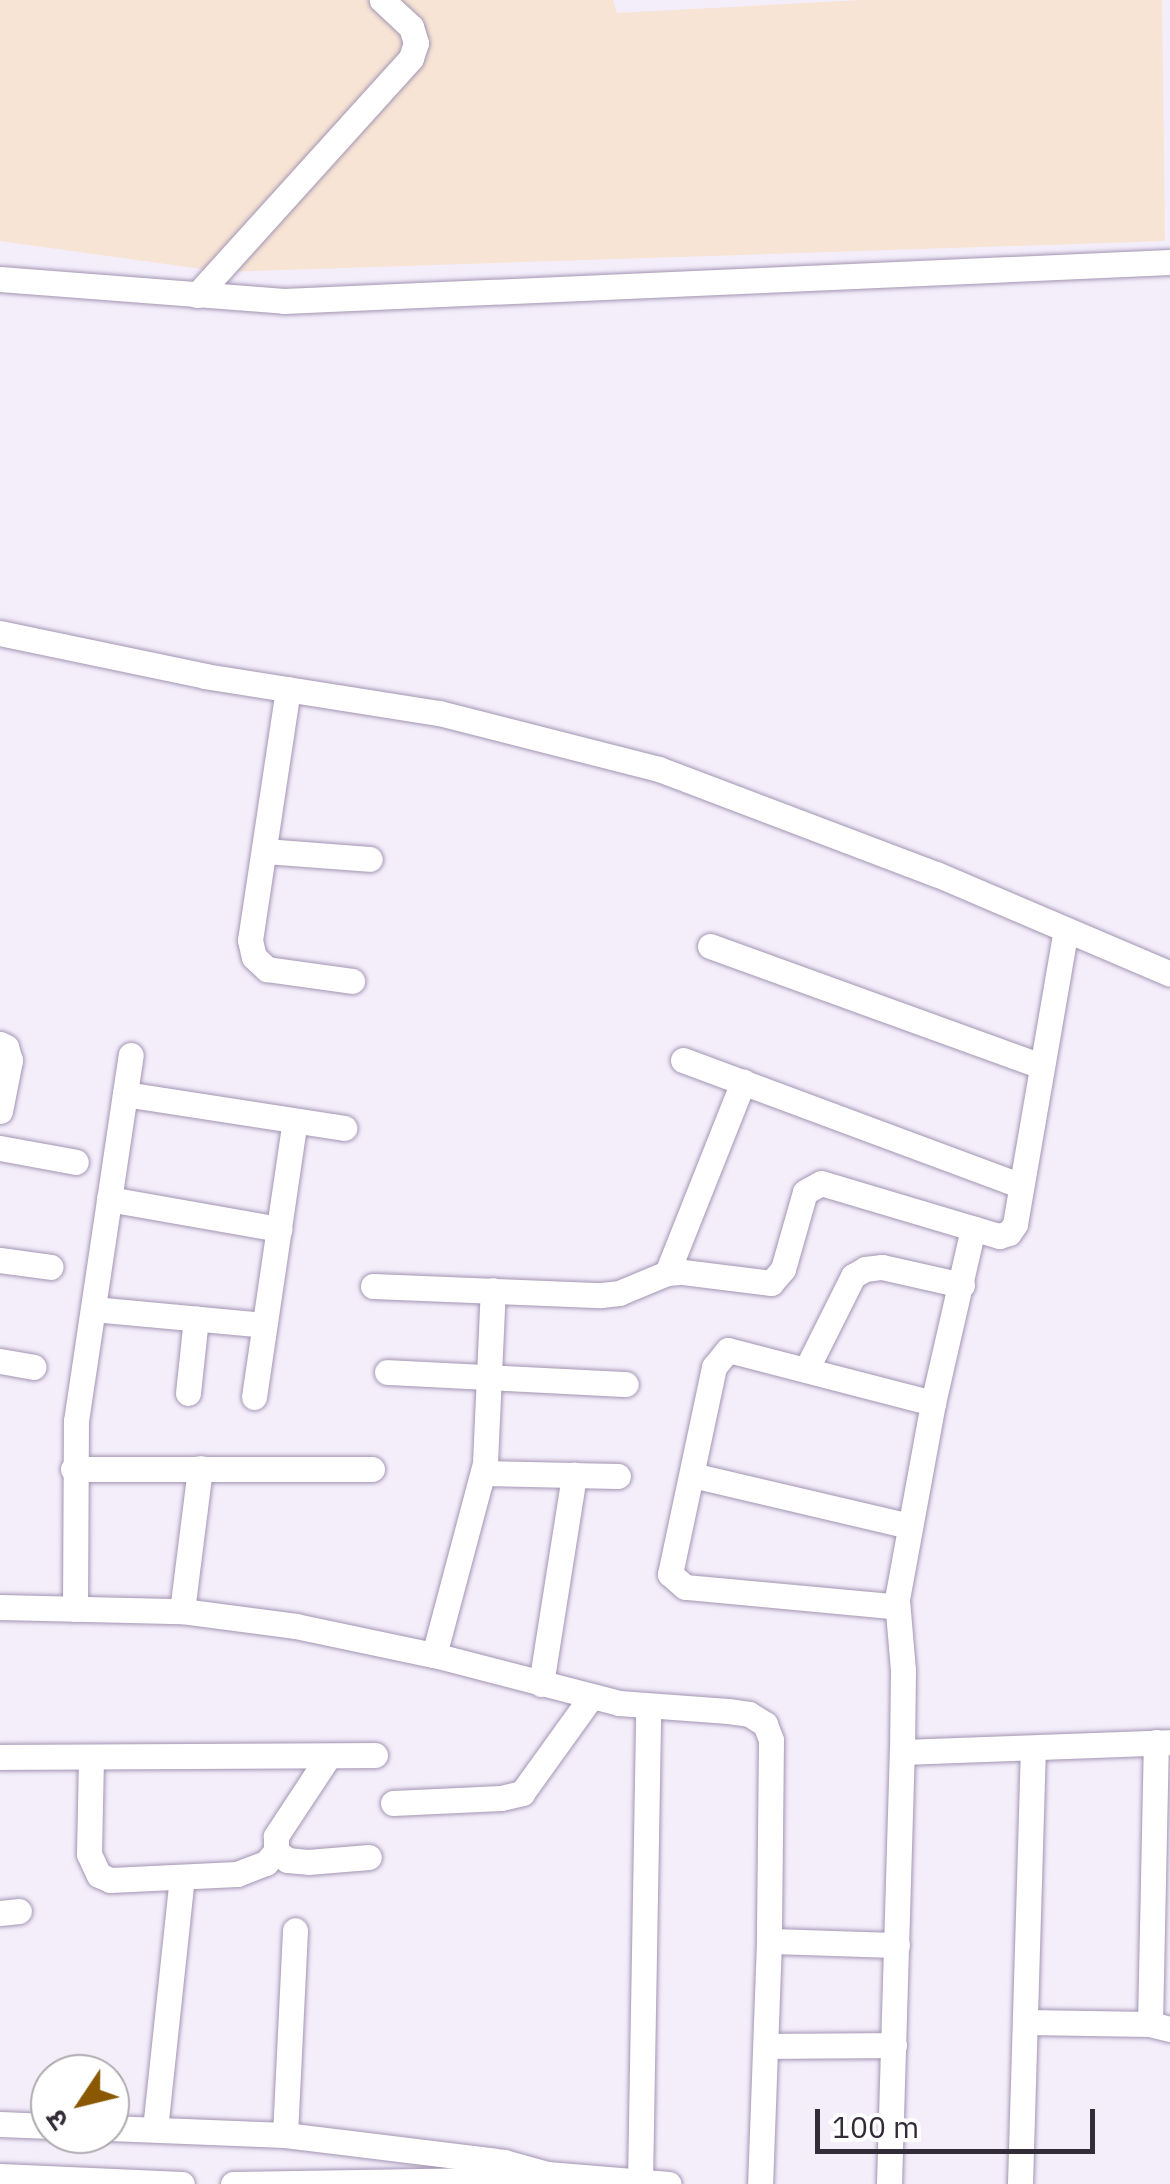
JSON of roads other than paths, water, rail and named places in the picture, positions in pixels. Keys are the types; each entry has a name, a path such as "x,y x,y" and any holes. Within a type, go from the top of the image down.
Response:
{"street":[{"path":"197,295 411,58 416,42 410,27 382,0"},
{"path":"0,280 284,301 1170,262"},
{"path":"0,632 288,689 439,713 659,769 918,866 1170,974"},
{"path":"288,689 250,940 254,957 267,968 286,974 352,981"},
{"path":"264,851 370,858"},
{"path":"373,1286 619,1294 667,1273 771,1283 784,1269 805,1192 811,1184 998,1236 1009,1232 1015,1224 1039,1065 1066,930"},
{"path":"710,946 1039,1065"},
{"path":"0,1044 6,1047 10,1060 0,1112"},
{"path":"75,1609 73,1470 131,1056"},
{"path":"682,1060 1020,1185"},
{"path":"667,1273 743,1082"},
{"path":"125,1094 344,1128"},
{"path":"254,1396 295,1121"},
{"path":"0,1148 76,1162"},
{"path":"110,1199 279,1229"},
{"path":"889,2184 903,1670 896,1600 933,1403 974,1228"},
{"path":"0,1260 51,1267"},
{"path":"807,1368 852,1276 882,1267 962,1285"},
{"path":"434,1655 482,1473 493,1290"},
{"path":"93,1309 264,1325"},
{"path":"188,1393 196,1318"},
{"path":"896,1600 882,1608 676,1582 669,1563 720,1356 739,1350 933,1403"},
{"path":"0,1361 33,1367"},
{"path":"386,1372 626,1384"},
{"path":"182,1612 200,1468"},
{"path":"73,1470 372,1469"},
{"path":"482,1473 618,1476"},
{"path":"542,1684 574,1475"},
{"path":"692,1475 910,1526"},
{"path":"0,1608 182,1612 296,1626 434,1655 591,1697 648,1708 749,1714 765,1724 770,1740 769,1941 760,2184"},
{"path":"393,1802 501,1798 522,1792 539,1775 591,1697"},
{"path":"632,2182 648,1708"},
{"path":"902,1752 1163,1742 1160,2027 1026,2022"},
{"path":"1020,2184 1033,1748"},
{"path":"0,1757 375,1754"},
{"path":"91,1758 88,1854 98,1875 110,1880 253,1871 276,1850 276,1836 328,1757"},
{"path":"276,1850 287,1860 308,1862 369,1857"},
{"path":"155,2129 182,1878"},
{"path":"285,2134 295,1930"},
{"path":"769,1941 896,1945"},
{"path":"766,2046 894,2045"},
{"path":"0,2124 30,2125"},
{"path":"130,2128 285,2134 504,2162 547,2174 669,2184"},
{"path":"233,2184 502,2180 547,2174"},
{"path":"0,2176 182,2184"}]}
